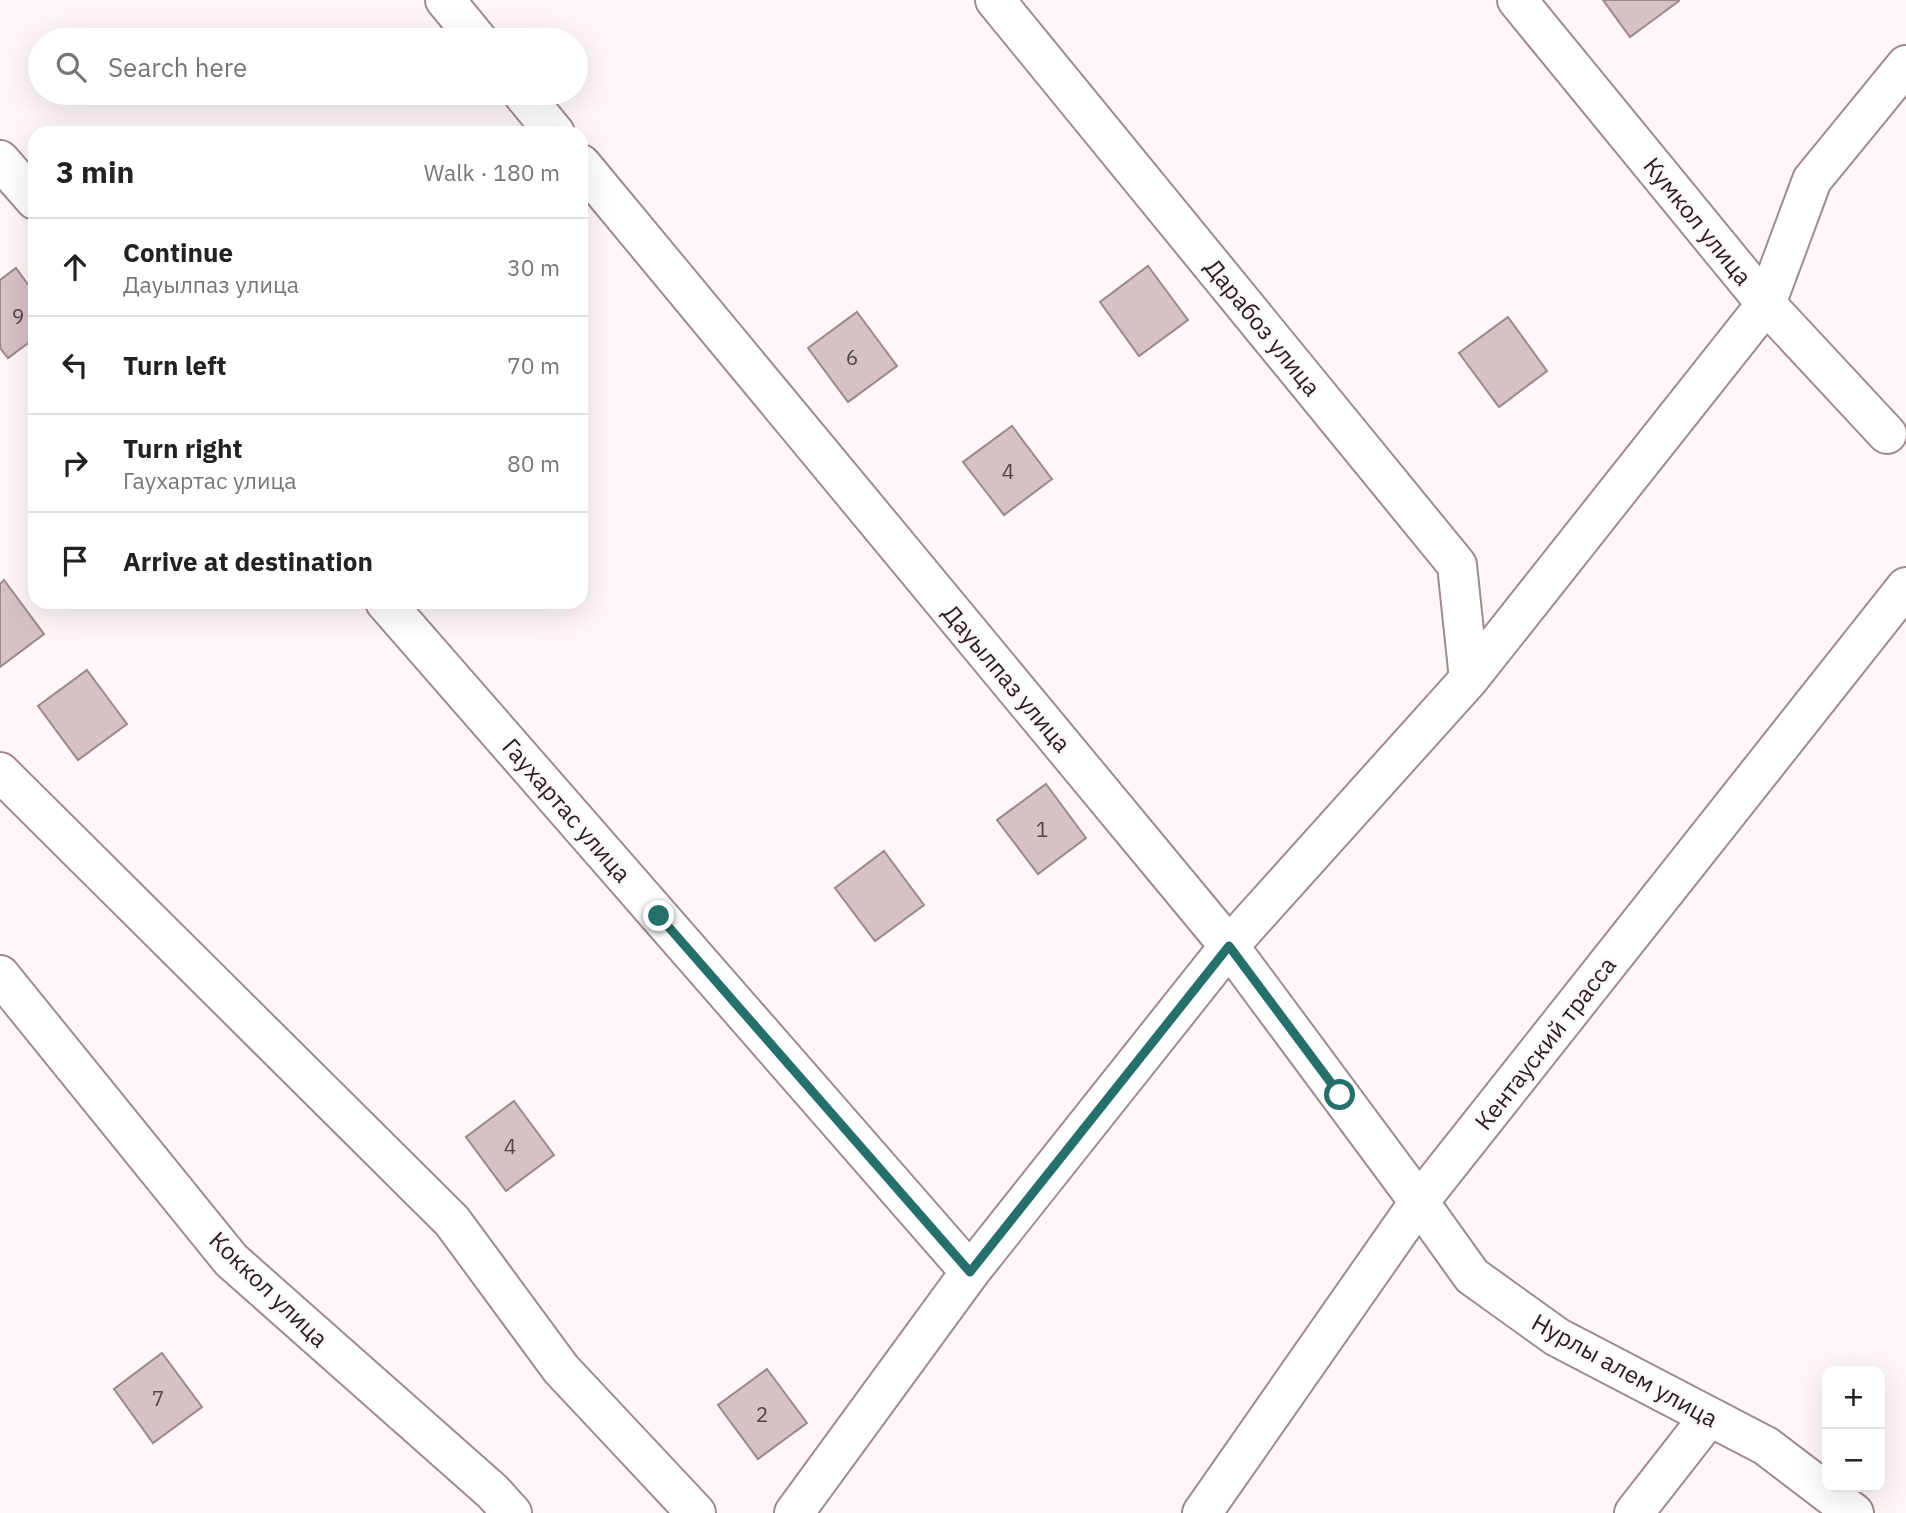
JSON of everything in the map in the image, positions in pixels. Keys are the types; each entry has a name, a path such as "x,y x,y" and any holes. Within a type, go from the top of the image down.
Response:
{"street":[{"path":"445,0 468,28"},
{"name":"Дарабоз улица","path":"995,0 1457,565 1469,679"},
{"name":"Кумкол улица","path":"1517,0 1766,304 1887,434"},
{"path":"794,1513 970,1272 1229,946 1469,679 1766,304 1812,180 1906,65"},
{"path":"532,105 549,126"},
{"path":"0,160 28,192"},
{"name":"Дауылпаз улица","path":"588,172 1229,946 1419,1202"},
{"name":"Кентауский трасса","path":"1202,1513 1419,1202 1906,587"},
{"name":"Гаухартас улица","path":"391,609 970,1272"},
{"path":"0,772 452,1221 561,1369 696,1513"},
{"name":"Коккол улица","path":"0,975 231,1260 493,1492 512,1513"},
{"name":"Нурлы алем улица","path":"1419,1202 1472,1276 1557,1337 1766,1446 1854,1513"},
{"path":"1634,1513 1709,1417"}],"building":[{"path":"1603,0 1678,0 1679,1 1630,37"},
{"path":"1148,266 1188,320 1139,356 1100,302"},
{"path":"16,268 28,284 28,343 8,358 0,348 0,280"},
{"path":"857,312 897,366 848,402 808,348"},
{"path":"1508,317 1547,371 1499,407 1459,353"},
{"path":"1012,426 1052,479 1004,515 963,462"},
{"path":"4,580 44,634 0,667 0,584"},
{"path":"87,670 127,724 78,760 38,706"},
{"path":"1046,784 1086,838 1038,874 997,820"},
{"path":"884,851 924,905 875,941 835,888"},
{"path":"514,1101 554,1155 506,1191 466,1137"},
{"path":"162,1353 202,1407 153,1443 114,1389"},
{"path":"767,1369 807,1423 758,1459 718,1405"}],"route":[{"path":"659,916 970,1272 1229,946 1340,1095"}]}
